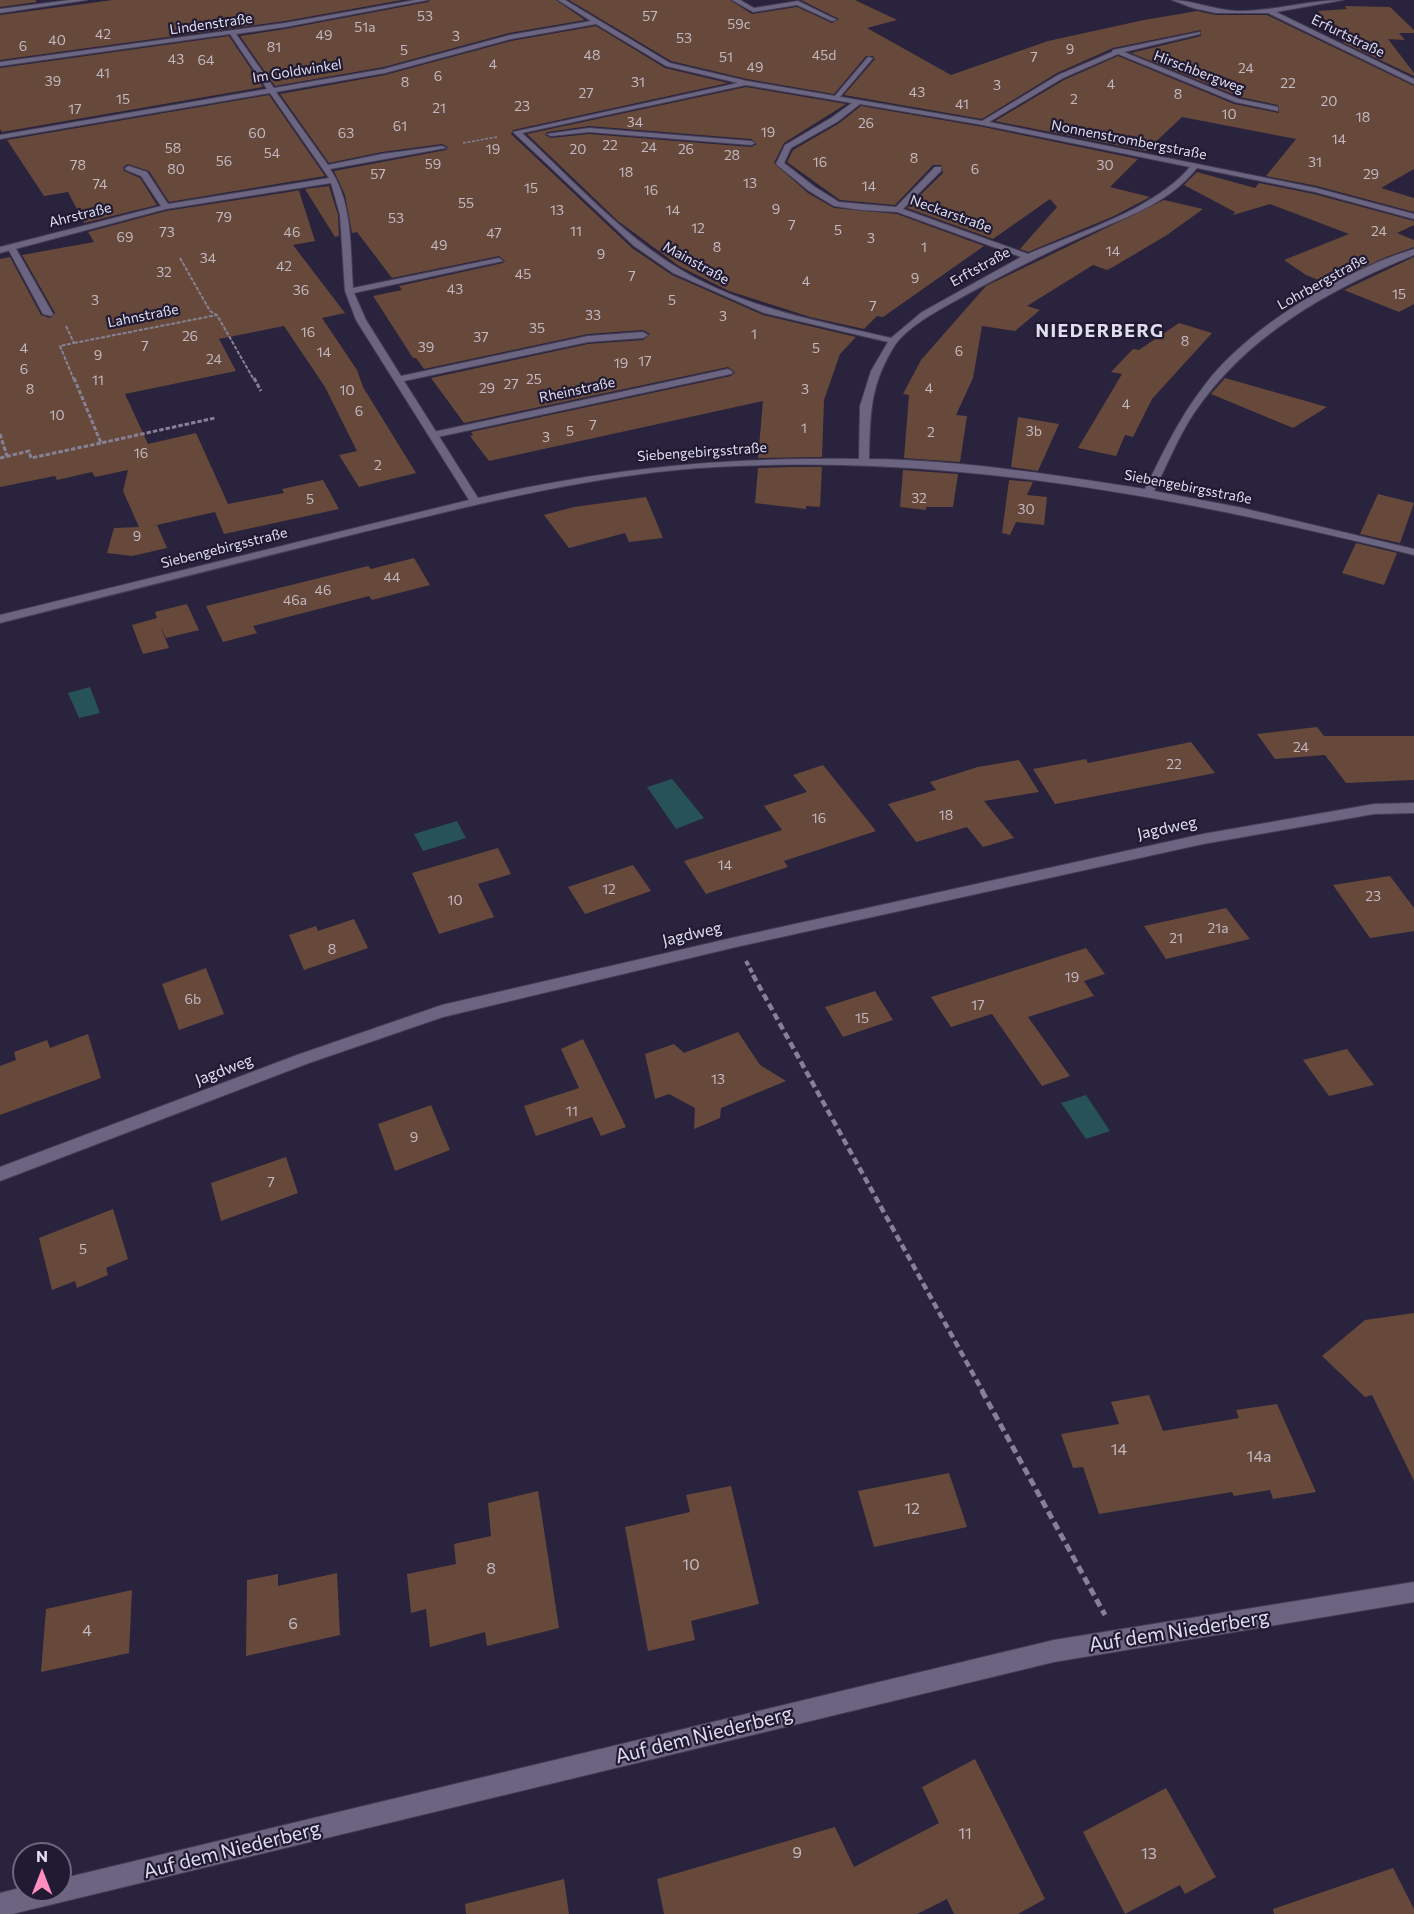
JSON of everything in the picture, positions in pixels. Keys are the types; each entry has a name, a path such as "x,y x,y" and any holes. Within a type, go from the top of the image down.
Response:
{"street":[{"path":"0,11 84,0"},
{"name":"Lindenstraße","path":"0,64 232,33 424,0"},
{"name":"Nonnenstrombergstraße","path":"561,0 668,65 747,83 983,123 1316,190 1414,217"},
{"path":"735,0 753,10 798,3 834,20"},
{"path":"1175,0 1195,9 1228,13 1271,12 1340,0"},
{"name":"Erfurtstraße","path":"1271,12 1414,82"},
{"name":"Im Goldwinkel","path":"0,137 385,71 510,37 597,22"},
{"path":"232,33 334,180 344,216 349,291 361,320 475,501"},
{"name":"Hirschbergweg","path":"983,123 1027,93 1064,73 1115,51 1159,39 1198,33"},
{"name":"Hirschbergweg","path":"1115,51 1237,101 1275,109"},
{"path":"836,98 870,58"},
{"path":"517,132 747,83"},
{"name":"Neckarstraße","path":"858,102 834,120 788,147 780,164 837,204 898,210 1028,257"},
{"path":"548,135 589,130 751,143"},
{"name":"Mainstraße","path":"517,132 637,244 676,271 724,294 767,310 893,341"},
{"path":"524,140 536,137"},
{"path":"325,168 382,156 442,148"},
{"name":"Erftstraße","path":"864,462 865,406 876,371 893,341 925,314 1028,257 1153,203 1180,184 1195,166"},
{"path":"129,168 144,174 166,207"},
{"name":"Neckarstraße","path":"898,210 938,169"},
{"name":"Ahrstraße","path":"0,250 166,207 334,180"},
{"path":"11,247 48,314"},
{"name":"Lohrbergstraße","path":"1148,493 1188,415 1240,351 1283,317 1328,291 1414,252"},
{"path":"349,291 499,261"},
{"path":"398,379 588,339 643,335"},
{"name":"Rheinstraße","path":"433,435 728,372"},
{"name":"Siebengebirgsstraße","path":"0,619 475,501 563,482 700,464 864,462 994,471 1148,493 1325,529 1414,552"},
{"name":"Jagdweg","path":"0,1174 303,1059 442,1011 736,942 1203,839 1374,809 1414,808"},
{"name":"Auf dem Niederberg","path":"0,1905 1042,1654 1414,1592"}],"path":[{"path":"442,148 517,132"},
{"path":"180,258 210,311 217,315 261,391"},
{"path":"48,314 61,316 74,343 60,346 101,443"},
{"name":"Lahnstraße","path":"74,343 217,315"},
{"path":"0,458 29,452 32,458 215,418"},
{"path":"0,434 7,456"},
{"path":"736,942 1119,1641"}],"shaded area":[{"path":"90,687 100,713 79,718 68,693"},
{"path":"672,779 704,818 676,829 647,787"},
{"path":"457,821 466,838 423,851 414,834"},
{"path":"1086,1095 1110,1131 1086,1139 1061,1103"}],"building":[{"path":"0,0 35,0 37,2 0,7"},
{"path":"113,0 402,0 285,21 0,60 0,15"},
{"path":"430,0 556,0 585,20 509,33 384,67 275,86 240,36 428,2"},
{"path":"569,0 730,0 752,14 797,7 832,23 839,19 801,0 855,0 897,20 867,28 951,75 1048,41 1144,20 1197,11 1216,15 1267,15 1414,86 1414,169 1381,188 1414,198 1414,212 1317,186 1266,176 1296,139 1182,117 1146,151 995,121 1064,80 1118,56 1234,104 1279,113 1278,105 1240,97 1131,53 1201,36 1201,30 1113,48 1057,73 982,119 844,95 875,59 873,56 866,56 834,94 747,79 671,61"},
{"path":"1345,6 1390,7 1414,30 1414,33 1399,33 1405,40 1388,39 1414,76 1344,43 1318,11 1347,9"},
{"path":"596,26 665,68 728,83 513,130 511,134 632,248 672,275 763,315 856,337 840,354 824,400 822,457 758,458 763,401 489,461 470,436 473,435 471,432 731,376 735,372 728,367 464,423 431,378 588,344 643,340 650,334 643,330 588,334 424,369 416,358 413,358 373,296 402,290 399,286 505,261 499,256 392,278 357,232 352,233 345,195 334,171 446,150 448,147 442,144 382,152 329,163 280,94 385,75 511,41"},
{"path":"229,36 263,87 2,132 0,129 0,68"},
{"path":"746,87 846,104 784,143 774,163 808,193 834,208 897,214 984,246 883,317 877,316 864,329 810,317 729,291 679,266 618,221 527,134","holes":["589,126 751,139 757,144 751,147 589,134 551,138 545,135 547,132"]},
{"path":"269,95 325,176 169,202 149,171 128,164 123,167 124,171 140,178 157,205 84,223 68,192 44,196 7,140"},
{"path":"861,106 983,127 1138,159 1110,187 1150,197 1114,216 1028,252 1020,249 1057,207 1050,199 993,239 907,208 943,173 941,165 933,165 895,205 840,200 787,162 793,150 838,124"},
{"path":"1197,172 1255,188 1259,183 1314,194 1414,221 1414,225 1397,233 1414,240 1414,247 1386,257 1328,284 1306,275 1284,260 1349,234 1270,204 1233,215 1235,212 1184,185"},
{"path":"329,186 338,215 339,236 335,237 305,189"},
{"path":"302,190 299,191 315,241 293,245 345,313 322,318 357,370 363,387 416,473 359,487 339,455 357,451 325,387 284,326 219,339 236,371 125,394 148,444 196,433 228,504 284,493 282,489 323,480 339,509 224,534 215,512 152,526 157,525 167,548 132,556 107,553 114,528 139,527 123,491 128,470 95,477 92,472 57,480 55,476 0,487 0,259 10,257 41,315 50,318 55,313 22,255 94,242 88,232 166,211"},
{"path":"1164,200 1203,209 1167,235 1113,267 1107,270 1093,265 1027,306 1040,310 1015,331 982,326 973,378 956,415 967,416 960,462 904,458 909,395 903,394 921,360 986,286"},
{"path":"1414,257 1414,304 1399,312 1344,290"},
{"path":"1179,323 1212,333 1152,399 1133,437 1125,435 1116,456 1078,448 1122,374 1111,372 1133,349 1139,350"},
{"path":"1225,378 1327,407 1293,428 1211,394"},
{"path":"1018,417 1059,424 1038,471 1011,467"},
{"path":"822,467 820,507 806,506 806,509 755,503 758,468"},
{"path":"903,470 958,474 953,507 926,507 926,510 900,507"},
{"path":"1009,480 1033,482 1027,495 1047,497 1044,525 1016,522 1010,535 1002,533"},
{"path":"1378,494 1414,503 1400,543 1360,534"},
{"path":"646,497 663,538 629,542 625,533 569,548 544,515 574,507"},
{"path":"1356,543 1397,553 1384,585 1342,573"},
{"path":"414,558 430,585 372,600 369,596 253,626 257,633 223,642 206,606 368,566 371,569"},
{"path":"187,604 199,630 166,638 160,625 169,648 143,654 132,625 157,618 155,612"},
{"path":"1317,727 1324,736 1414,736 1414,780 1346,783 1325,755 1275,759 1257,734"},
{"path":"1191,742 1215,773 1055,804 1033,769 1086,759 1088,763"},
{"path":"1019,760 1039,792 984,801 1014,838 983,847 967,827 916,842 888,804 936,790 930,782 978,767"},
{"path":"823,765 876,831 784,861 788,867 706,894 684,861 782,830 764,806 807,792 793,775"},
{"path":"498,848 511,874 478,884 494,917 439,934 412,873"},
{"path":"633,865 651,891 585,914 568,887"},
{"path":"1390,876 1414,908 1414,931 1370,938 1333,885"},
{"path":"1226,908 1250,939 1166,959 1144,926"},
{"path":"354,919 368,948 304,970 289,935 316,926 318,931"},
{"path":"1086,948 1105,974 1084,981 1094,996 1028,1017 1070,1076 1042,1086 992,1014 951,1027 931,997"},
{"path":"206,968 224,1014 179,1030 162,984"},
{"path":"875,991 893,1020 843,1037 825,1007"},
{"path":"738,1032 760,1065 786,1081 721,1108 720,1118 694,1129 695,1108 669,1094 655,1099 645,1054 674,1044 684,1053"},
{"path":"88,1034 101,1078 0,1115 0,1066 16,1060 14,1052 47,1040 50,1048"},
{"path":"583,1039 626,1127 601,1136 592,1117 536,1136 524,1106 579,1088 561,1049"},
{"path":"1347,1049 1374,1085 1329,1096 1303,1060"},
{"path":"431,1105 450,1150 395,1171 378,1124"},
{"path":"286,1157 298,1193 221,1221 211,1183"},
{"path":"113,1209 128,1259 106,1268 108,1275 77,1288 75,1281 52,1290 39,1238"},
{"path":"1414,1313 1414,1481 1372,1395 1365,1397 1322,1356 1365,1320"},
{"path":"1149,1395 1163,1431 1239,1418 1236,1410 1277,1404 1316,1492 1273,1499 1270,1490 1234,1496 1232,1492 1099,1514 1083,1467 1073,1468 1061,1434 1119,1424 1111,1402"},
{"path":"949,1473 967,1527 874,1547 858,1491"},
{"path":"731,1486 759,1604 691,1621 695,1640 648,1651 625,1527 690,1512 686,1495"},
{"path":"538,1491 559,1628 487,1646 485,1632 430,1647 426,1609 411,1613 407,1574 456,1564 454,1544 491,1536 488,1503"},
{"path":"337,1573 340,1635 246,1656 247,1580 278,1574 278,1586"},
{"path":"132,1590 129,1653 41,1672 46,1609"},
{"path":"975,1759 1045,1899 1018,1914 954,1914 947,1899 917,1914 664,1914 657,1879 835,1827 854,1867 939,1823 922,1787"},
{"path":"1166,1788 1216,1877 1185,1894 1180,1885 1125,1914 1083,1832"},
{"path":"1393,1868 1414,1909 1414,1914 1274,1914 1273,1909"},
{"path":"564,1879 569,1914 466,1914 465,1904"}],"district":[{"name":"NIEDERBERG","path":"1100,331"}]}
